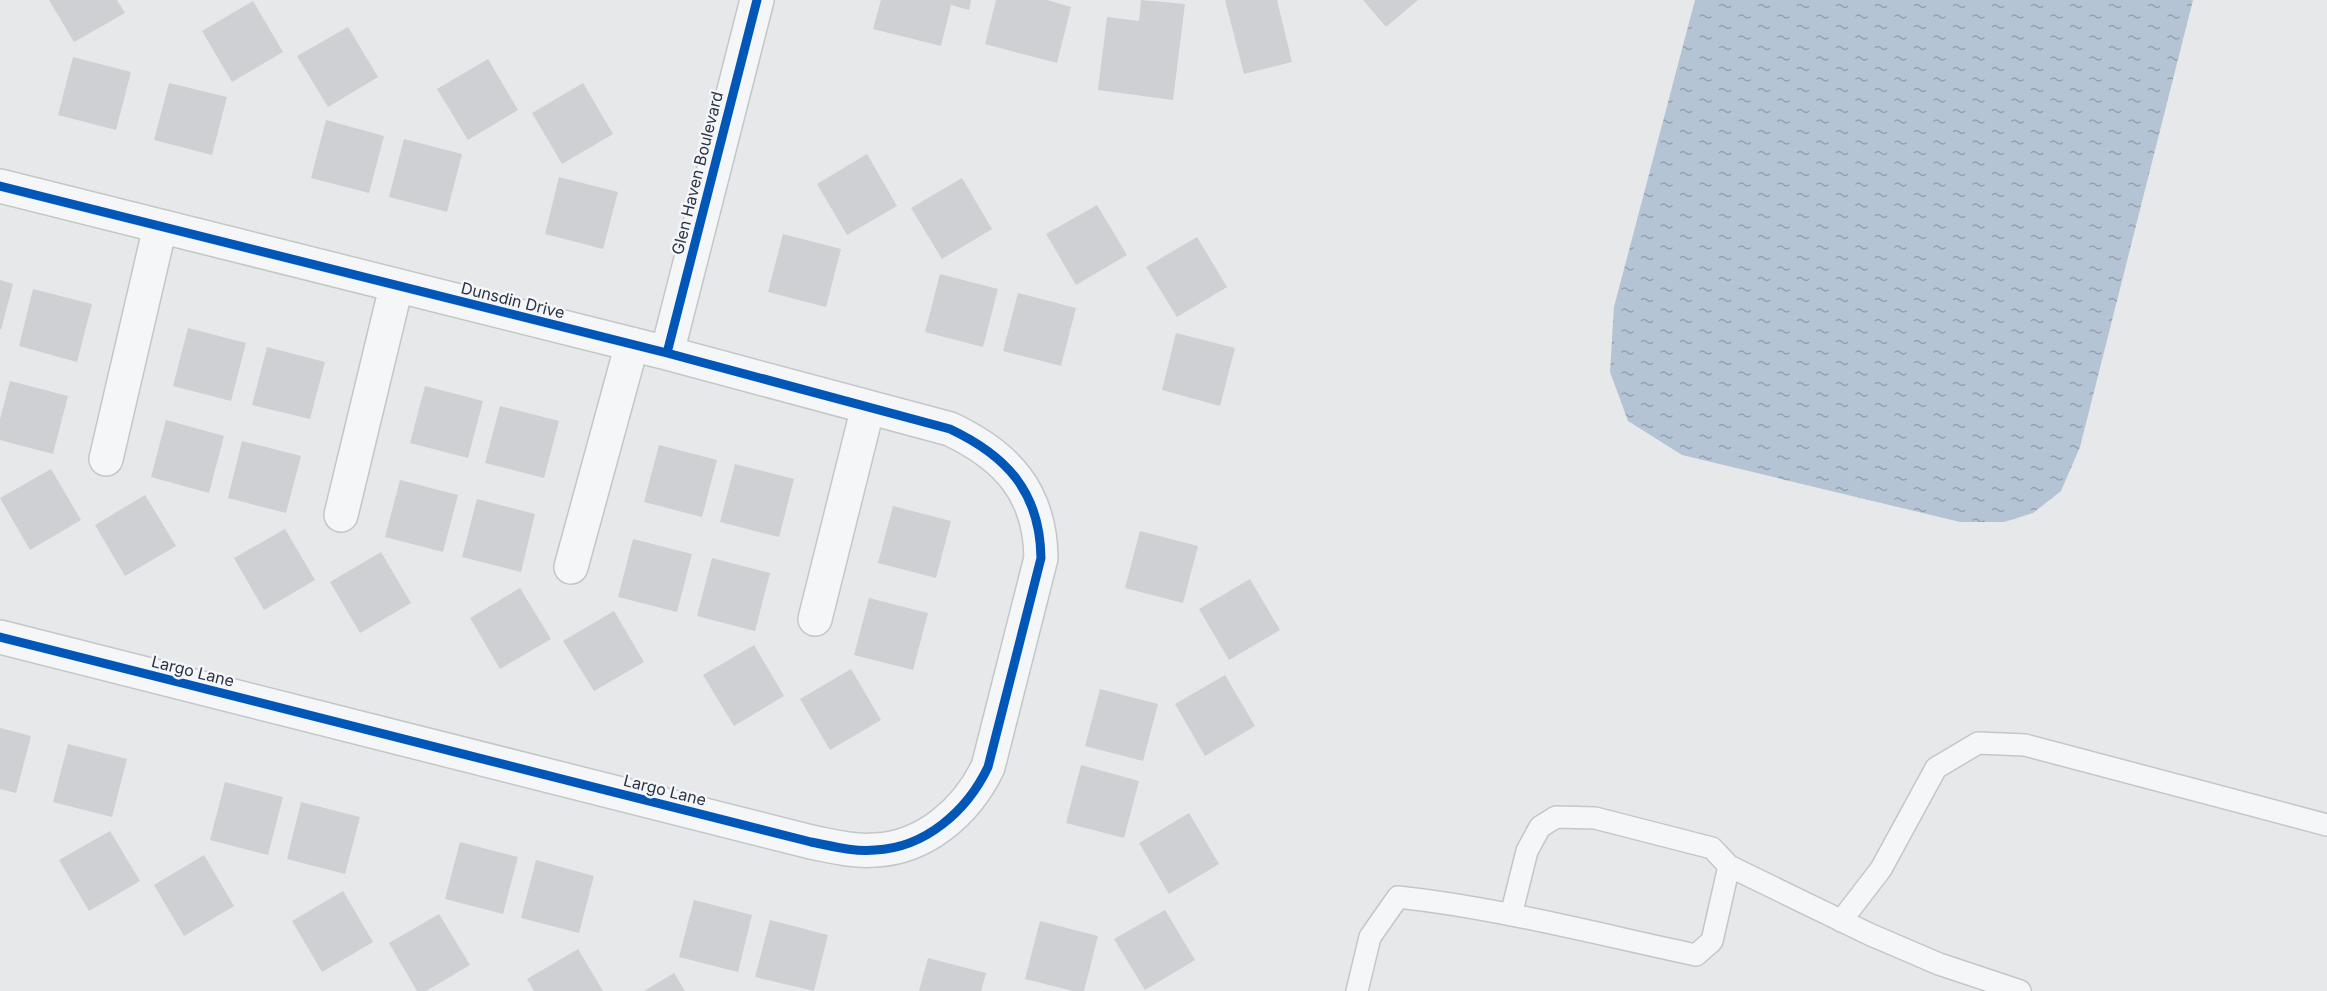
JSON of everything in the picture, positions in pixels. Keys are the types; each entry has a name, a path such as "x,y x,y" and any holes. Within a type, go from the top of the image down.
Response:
{"street":[{"name":"Glen Haven Boulevard","path":"667,353 757,0"},
{"name":"Dunsdin Drive","path":"0,186 396,287 632,344 950,429 980,443 1007,468"},
{"path":"106,459 160,227"},
{"path":"341,515 396,287"},
{"path":"571,567 632,344"},
{"path":"815,619 868,407"},
{"name":"Largo Lane","path":"0,637 811,842 851,850 877,850 903,844 944,823 962,809 977,790 988,767 1041,558 1040,532 1035,513 1024,490 1007,468"}],"lane":[{"path":"1841,921 1881,869 1936,768 1978,743 2025,745 2327,825"},
{"path":"1511,915 1527,851 1540,828 1556,817 1595,818 1712,848 1729,866 1841,921 1939,964 2020,991"},
{"path":"1357,991 1370,937 1398,897 1457,903 1696,955 1712,941 1729,866"}],"water":[{"path":"1695,0 2193,0 2080,447 2061,491 2033,513 2004,522 1960,522 1682,455 1628,421 1610,372 1614,307"}],"building":[{"path":"49,0 117,0 125,13 74,42"},
{"path":"881,0 971,0 969,10 951,5 941,46 873,29"},
{"path":"996,0 1047,0 1071,7 1057,63 985,44"},
{"path":"1141,0 1185,4 1173,100 1098,90 1107,17 1139,21"},
{"path":"1225,0 1277,0 1292,62 1244,74"},
{"path":"1363,0 1418,0 1386,27"},
{"path":"253,1 283,52 232,82 202,31"},
{"path":"348,27 378,77 328,107 297,56"},
{"path":"73,57 131,72 116,130 58,115"},
{"path":"488,59 518,110 468,140 437,89"},
{"path":"169,83 227,97 212,155 154,140"},
{"path":"583,83 613,134 562,164 532,113"},
{"path":"326,120 384,136 369,193 311,178"},
{"path":"404,139 462,154 447,212 389,197"},
{"path":"867,154 897,206 847,235 817,184"},
{"path":"559,177 618,192 603,249 545,234"},
{"path":"962,178 992,229 942,259 911,208"},
{"path":"1097,205 1127,255 1076,285 1046,234"},
{"path":"783,234 841,249 826,307 768,292"},
{"path":"1197,237 1227,287 1177,317 1146,267"},
{"path":"940,274 998,289 983,347 925,332"},
{"path":"0,280 13,284 1,330 0,329"},
{"path":"33,289 92,304 77,362 19,346"},
{"path":"1018,293 1076,308 1061,366 1003,351"},
{"path":"188,328 246,343 231,401 173,386"},
{"path":"1176,333 1235,348 1220,406 1162,390"},
{"path":"267,347 325,362 310,419 252,405"},
{"path":"10,381 68,396 53,454 0,440 0,419"},
{"path":"425,386 483,401 468,458 410,443"},
{"path":"500,406 559,421 544,478 485,463"},
{"path":"166,420 224,436 209,493 151,477"},
{"path":"242,441 301,456 286,513 228,498"},
{"path":"659,445 717,460 702,517 644,502"},
{"path":"735,464 794,479 779,537 720,522"},
{"path":"51,469 81,520 30,550 0,498"},
{"path":"400,480 458,495 443,552 385,537"},
{"path":"145,495 176,546 125,576 95,525"},
{"path":"477,499 535,514 521,572 462,557"},
{"path":"893,506 951,521 936,578 878,563"},
{"path":"285,529 315,580 264,610 234,558"},
{"path":"1140,531 1198,546 1183,603 1125,588"},
{"path":"633,539 692,554 677,612 618,597"},
{"path":"381,552 411,603 360,633 330,582"},
{"path":"712,558 770,573 755,631 697,616"},
{"path":"1250,579 1280,630 1229,660 1199,609"},
{"path":"520,588 551,639 500,669 470,618"},
{"path":"869,598 928,613 913,670 854,655"},
{"path":"614,611 644,662 594,691 563,641"},
{"path":"754,645 784,696 734,726 703,675"},
{"path":"851,669 881,720 830,750 800,699"},
{"path":"1225,675 1255,726 1205,756 1175,704"},
{"path":"1100,689 1158,704 1143,761 1085,746"},
{"path":"0,728 31,736 16,793 0,789"},
{"path":"68,744 127,759 112,817 53,802"},
{"path":"1081,765 1139,781 1124,838 1066,823"},
{"path":"225,782 283,797 268,855 210,840"},
{"path":"301,802 360,817 345,874 287,859"},
{"path":"1189,813 1219,864 1169,894 1139,843"},
{"path":"110,831 140,881 89,911 59,860"},
{"path":"460,842 518,857 503,914 445,899"},
{"path":"204,855 234,906 184,936 154,885"},
{"path":"536,860 594,876 579,933 521,918"},
{"path":"343,891 373,942 322,972 292,921"},
{"path":"694,900 752,915 738,972 679,957"},
{"path":"1165,910 1195,960 1145,990 1114,939"},
{"path":"439,914 470,965 426,991 417,991 389,943"},
{"path":"770,920 828,935 814,991 755,977"},
{"path":"1040,921 1098,936 1084,991 1073,991 1025,979"},
{"path":"578,949 603,991 534,991 527,979"},
{"path":"928,958 986,973 981,991 919,991"},
{"path":"674,973 685,991 644,991"}],"cycle path":[{"path":"667,353 757,0"},
{"path":"0,186 667,353 950,429 988,451 1017,479 1027,495 1034,514 1041,558 988,767 979,783 956,812 927,834 893,848 875,850 851,849 811,842 0,637"}]}
